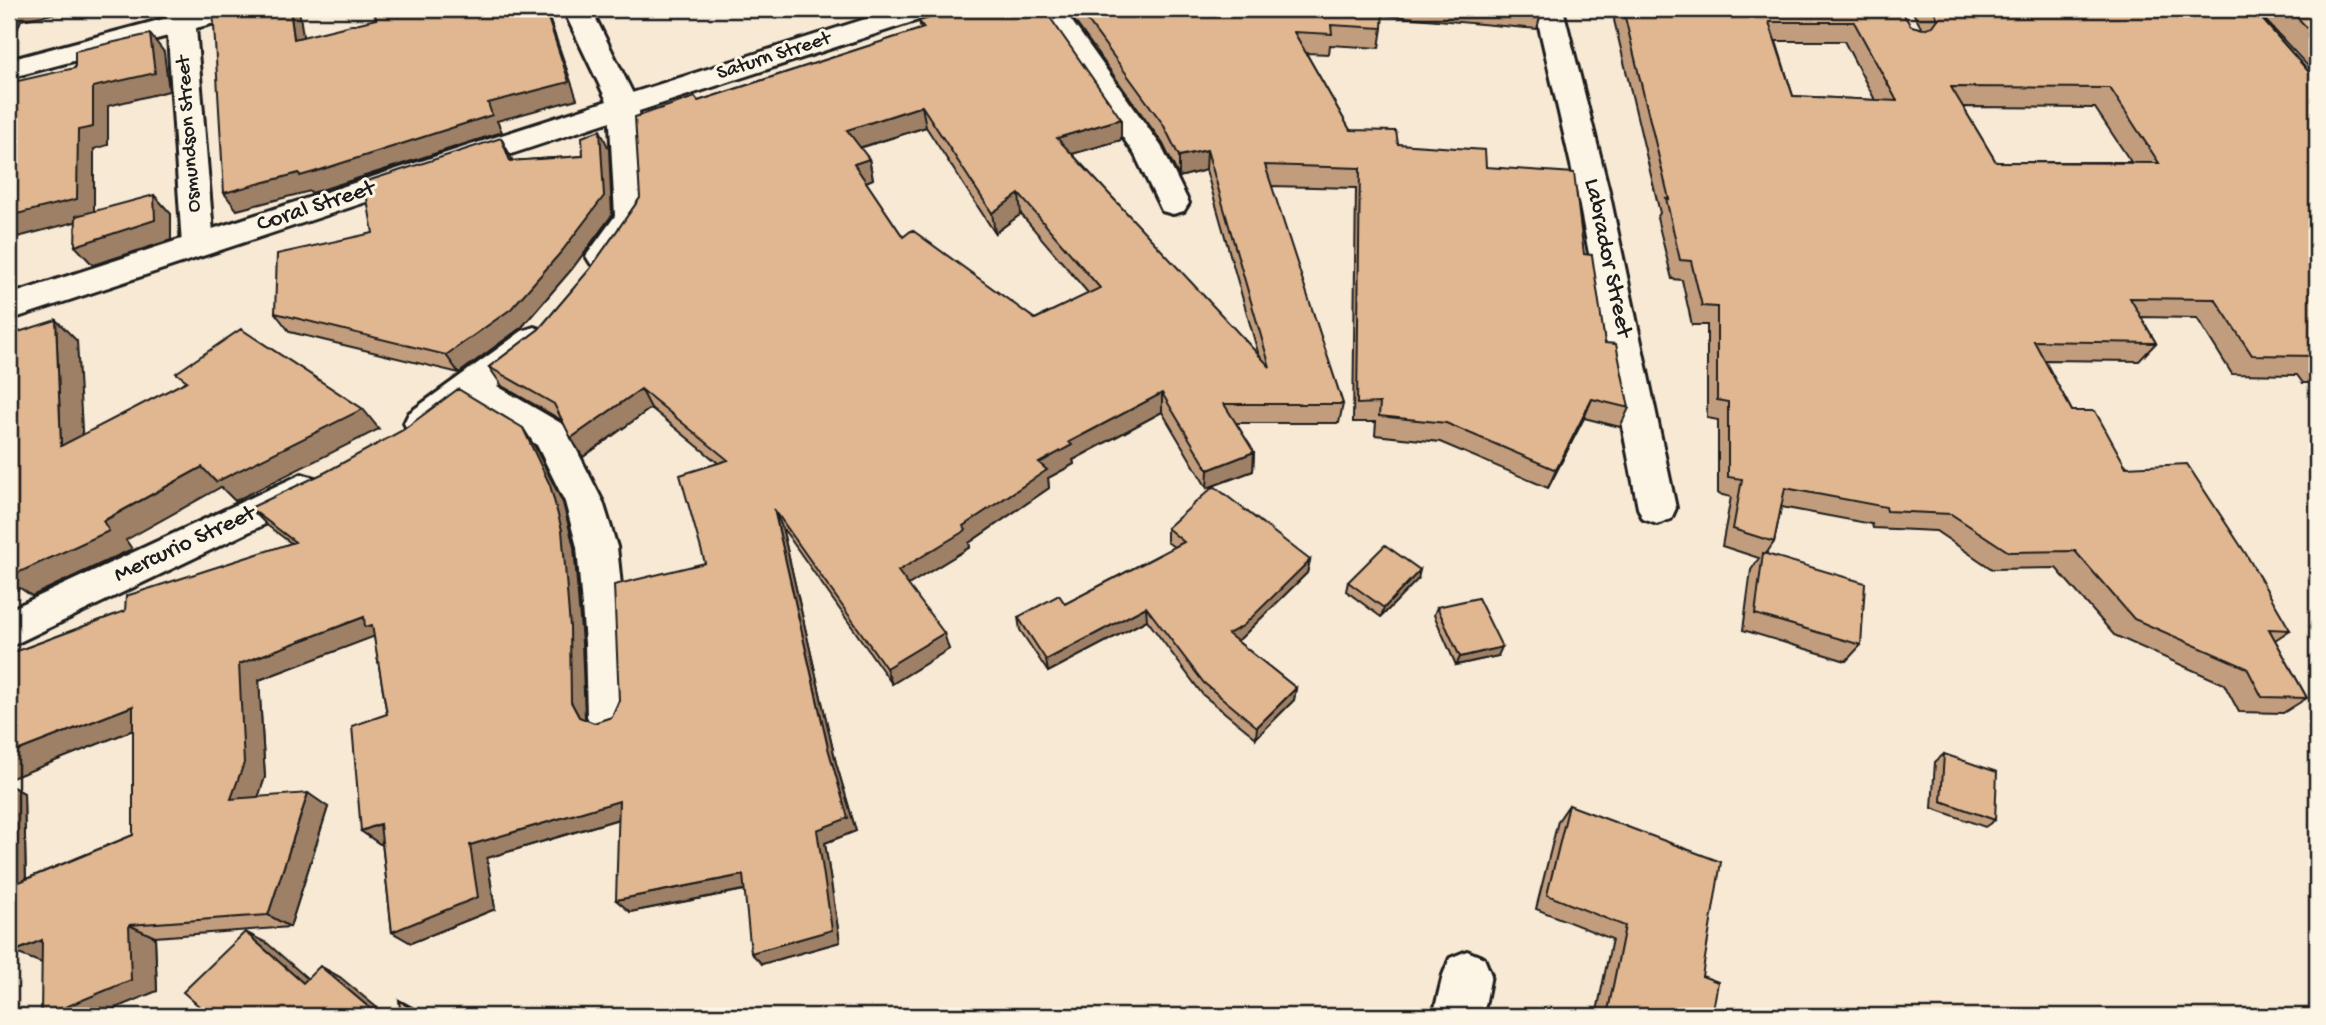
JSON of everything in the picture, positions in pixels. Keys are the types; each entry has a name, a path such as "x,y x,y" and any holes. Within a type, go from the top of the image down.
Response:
{"street":[{"name":"Osmundson Street","path":"9,69 181,15 235,9"},
{"path":"578,9 624,106 631,218 586,279"},
{"name":"Saturn Street","path":"624,106 924,9"},
{"path":"1049,9 1150,153 1172,203"},
{"name":"Labrador Street","path":"1549,9 1593,191 1657,508"},
{"name":"Osmundson Street","path":"181,15 198,245"},
{"name":"Coral Street","path":"9,308 624,106"},
{"path":"392,442 471,388 536,338 553,318"},
{"path":"471,388 551,435 584,502 597,547 606,643 608,716"},
{"name":"Mercurio Street","path":"9,629 328,477"}],"building":[{"path":"213,9 290,9 294,39 376,19 374,9 545,9 569,82 488,103 492,115 314,172 300,176 299,173 224,193"},
{"path":"963,9 1044,9 1121,119 1057,138 1270,367 1207,150 1179,156 1163,124 1079,9 1383,9 1382,28 1331,25 1332,34 1294,32 1350,130 1396,131 1398,144 1485,150 1486,167 1574,173 1584,254 1592,255 1605,343 1616,344 1629,408 1592,399 1556,470 1446,423 1379,416 1380,403 1357,404 1360,168 1265,165 1343,404 1224,404 1254,452 1208,470 1162,393 1069,442 1072,445 1039,463 1047,470 963,526 966,530 898,571 944,633 886,668 774,509 828,748 848,818 817,830 832,930 751,953 743,875 616,900 619,801 470,845 478,897 392,932 380,824 361,831 352,726 387,714 372,625 365,627 364,617 239,664 244,763 231,799 308,793 268,915 129,925 131,980 41,1016 42,940 13,952 12,885 133,835 133,706 9,754 9,654 125,611 126,596 295,542 250,508 326,472 403,430 458,389 523,428 550,485 562,530 570,627 571,702 579,717 594,723 612,717 619,700 614,585 705,563 680,475 728,460 641,389 571,438 554,404 489,367 539,329 590,269 640,198 635,117 695,97 698,101 924,28 919,21","holes":["922,106 992,213 1019,194 1100,288 1035,319 912,230 903,237 854,164 869,159 847,130"]},
{"path":"1623,9 1900,9 1911,26 1923,29 1933,26 1938,19 1933,9 2253,9 2317,81 2317,356 2252,355 2215,299 2130,298 2156,343 2034,341 2072,411 2095,411 2126,467 2187,464 2246,554 2290,630 2269,629 2307,698 2262,697 2247,668 2134,619 2075,551 2009,552 1951,514 1887,511 1886,507 1785,488 1774,542 1733,529 1742,479 1728,477 1728,402 1717,400 1717,307 1702,306 1691,261 1680,260 1666,198 1669,199","holes":["1769,22 1854,22 1897,101 1793,96","1951,87 2110,88 2159,163 1996,162"]},
{"path":"2289,9 2317,9 2317,38"},
{"path":"150,34 155,73 93,87 93,127 78,130 77,199 9,216 9,83 75,68 75,51"},
{"path":"600,130 604,196 562,251 511,309 446,355 275,313 277,254 373,233 364,182 501,138 510,161 583,156 582,137"},
{"path":"154,195 155,220 75,246 76,216"},
{"path":"56,320 61,446 187,381 176,373 241,329 363,409 216,482 202,467 103,521 109,531 9,577 9,335"},
{"path":"1214,486 1310,560 1243,626 1228,634 1296,688 1257,727 1204,683 1146,607 1046,660 1018,617 1059,595 1065,604 1184,542 1167,528"},
{"path":"1385,545 1420,570 1384,608 1348,582"},
{"path":"1763,553 1865,583 1861,645 1755,614"},
{"path":"1478,598 1502,647 1460,657 1437,607"},
{"path":"1944,754 1997,772 1995,820 1941,801"},
{"path":"1569,805 1721,862 1702,976 1718,982 1712,1016 1607,1016 1625,926 1547,895"},
{"path":"245,932 303,983 320,966 379,1016 210,1016 183,992"},
{"path":"399,1000 419,1016 401,1016"}]}
